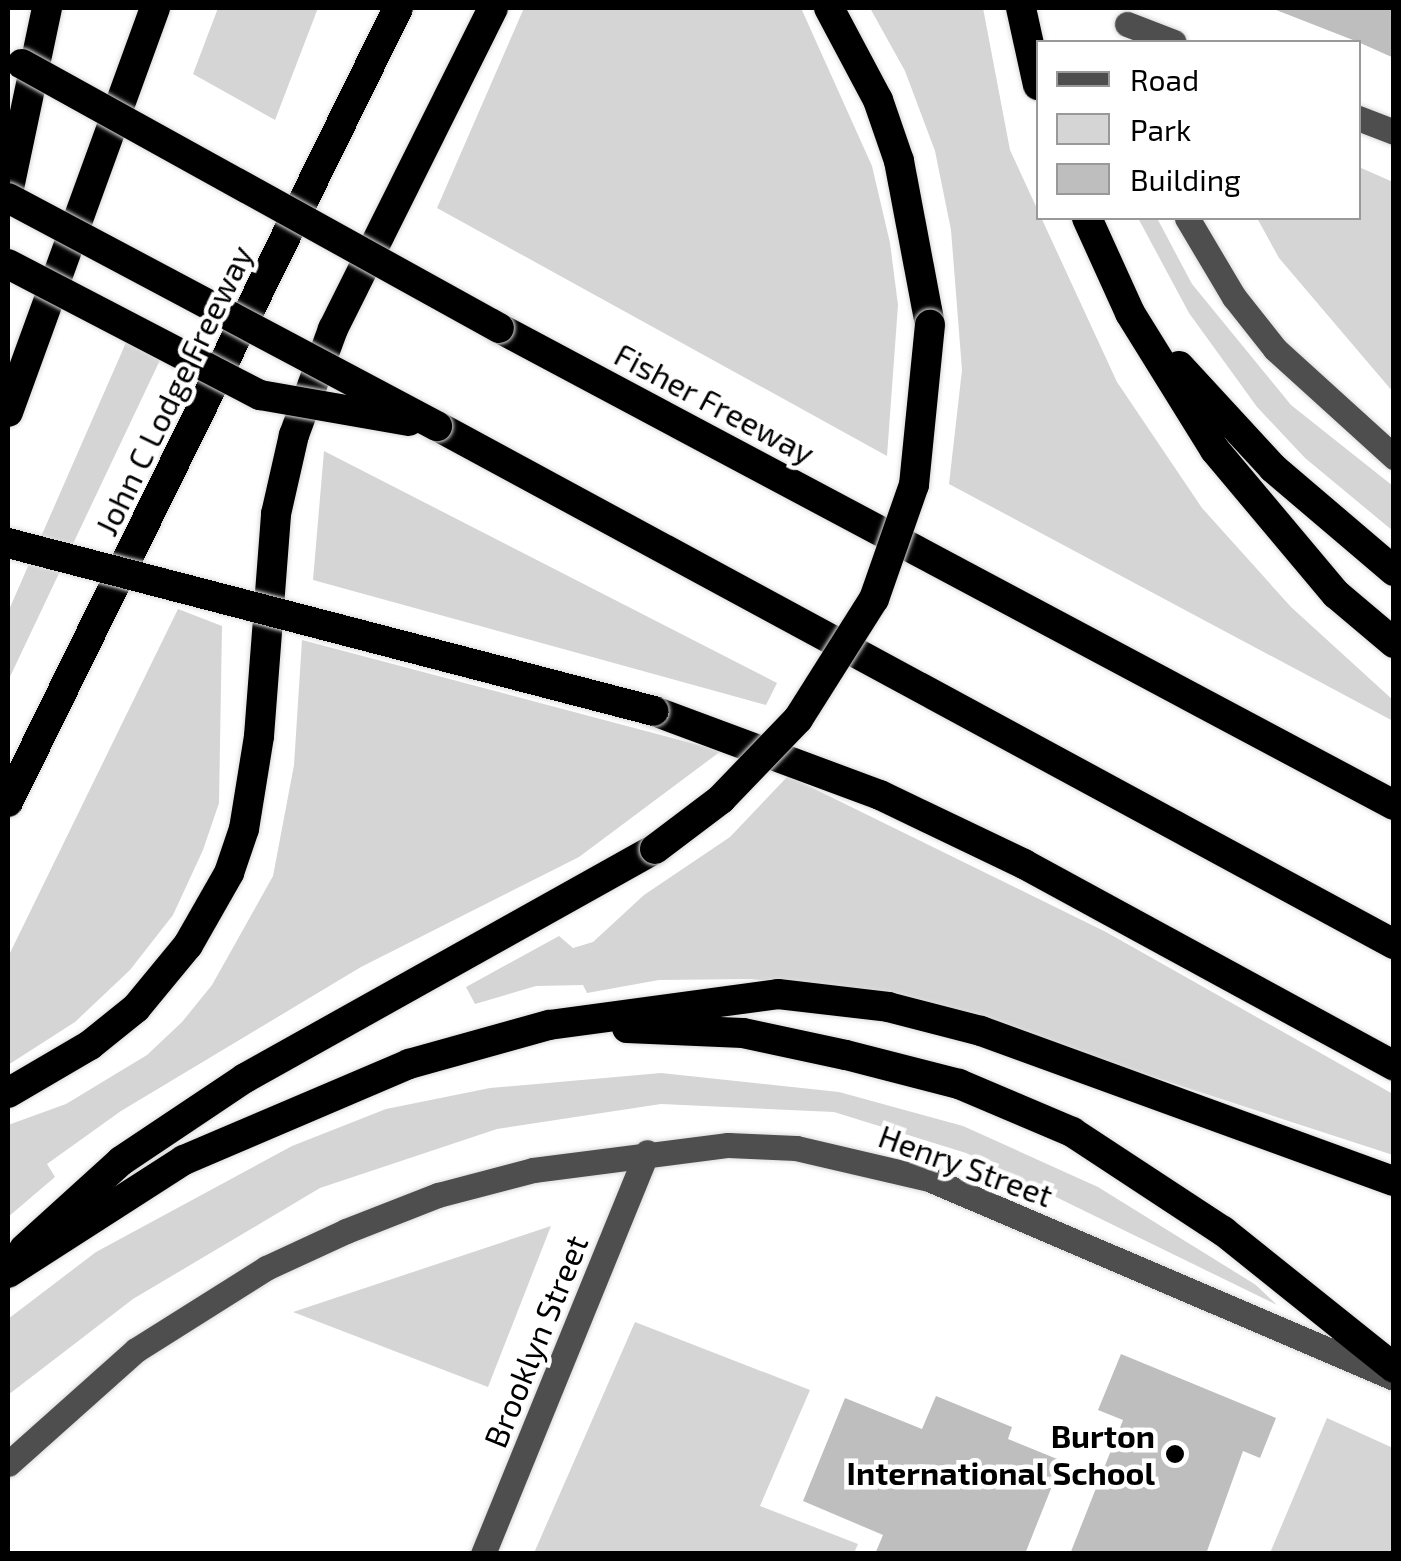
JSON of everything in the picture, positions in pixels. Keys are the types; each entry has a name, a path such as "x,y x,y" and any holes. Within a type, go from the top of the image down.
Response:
{"highway":[{"path":"47,8 8,195 1394,944"},
{"path":"8,412 155,8"},
{"path":"8,1093 90,1045 136,1008 188,945 230,873 244,829 259,736 276,514 294,434 333,329 493,8"},
{"path":"8,1265 121,1162 245,1078 656,849 722,798 798,719 874,599 914,485 930,326 899,161 878,100 829,8"},
{"path":"1021,8 1036,76"},
{"name":"John C Lodge Freeway","path":"8,802 395,13"},
{"name":"Fisher Freeway","path":"15,59 500,328 1394,805"},
{"path":"1088,220 1130,313 1215,450 1336,594 1394,643"},
{"path":"8,264 260,396 436,426"},
{"path":"1130,313 1273,468 1394,570"},
{"path":"8,543 654,711 898,803 1394,1066"},
{"path":"8,1273 184,1160 409,1064 549,1025 778,994 888,1007 981,1032 1394,1181"},
{"path":"549,1025 743,1034 959,1084 1087,1142 1224,1231 1394,1368"}],"street":[{"path":"1128,25 1169,40"},
{"path":"1361,119 1394,132"},
{"path":"1188,220 1234,298 1275,349 1394,457"},
{"name":"Henry Street","path":"8,1464 136,1350 266,1268 438,1195 532,1170 647,1152 728,1145 796,1148 930,1178 1394,1378"},
{"name":"Brooklyn Street","path":"483,1554 647,1152"}],"green space":[{"path":"218,8 318,8 275,120 193,74"},
{"path":"524,8 801,8 872,166 890,243 898,305 887,456 437,208"},
{"path":"870,8 983,8 1010,150 1036,206 1036,220 1042,220 1117,382 1202,508 1291,607 1393,700 1393,721 949,484 962,370 951,230 935,151 905,71"},
{"path":"1361,168 1393,182 1393,392 1279,258 1258,220 1361,220"},
{"path":"1139,220 1158,220 1192,284 1291,405 1393,486 1393,531 1305,458 1257,407 1189,313"},
{"path":"128,338 161,358 8,681 8,612"},
{"path":"324,451 777,683 766,705 313,580"},
{"path":"178,609 222,626 219,803 203,850 173,915 130,970 75,1022 8,1065 8,957"},
{"path":"302,640 721,751 579,857 361,967 121,1111 47,1164 55,1177 8,1217 8,1125 66,1104 147,1055 182,1022 212,985 273,876 294,765"},
{"path":"788,776 1106,932 1393,1094 1393,1155 908,997 752,979 659,980 587,993 583,985 536,986 475,1004 466,987 559,936 573,948 593,942 644,895 730,837"},
{"path":"661,1073 839,1092 963,1126 1098,1187 1256,1285 1277,1305 966,1153 834,1112 661,1104 497,1129 320,1188 133,1299 8,1395 8,1319 96,1252 292,1146 386,1109 490,1088"},
{"path":"551,1226 488,1387 293,1312"},
{"path":"635,1322 810,1390 760,1506 858,1544 854,1553 534,1553"},
{"path":"1327,1418 1393,1448 1393,1553 1270,1553"}],"building":[{"path":"1271,8 1394,8 1394,58 1361,40"},
{"name":"Burton International School","path":"1121,1354 1276,1418 1260,1458 1243,1451 1206,1554 1070,1554 1123,1420 1098,1410"},
{"path":"936,1396 1012,1427 1008,1439 1062,1461 1025,1554 875,1554 883,1535 803,1501 845,1398 922,1429"}],"place":[{"name":"Burton International School","path":"1175,1454"}]}
